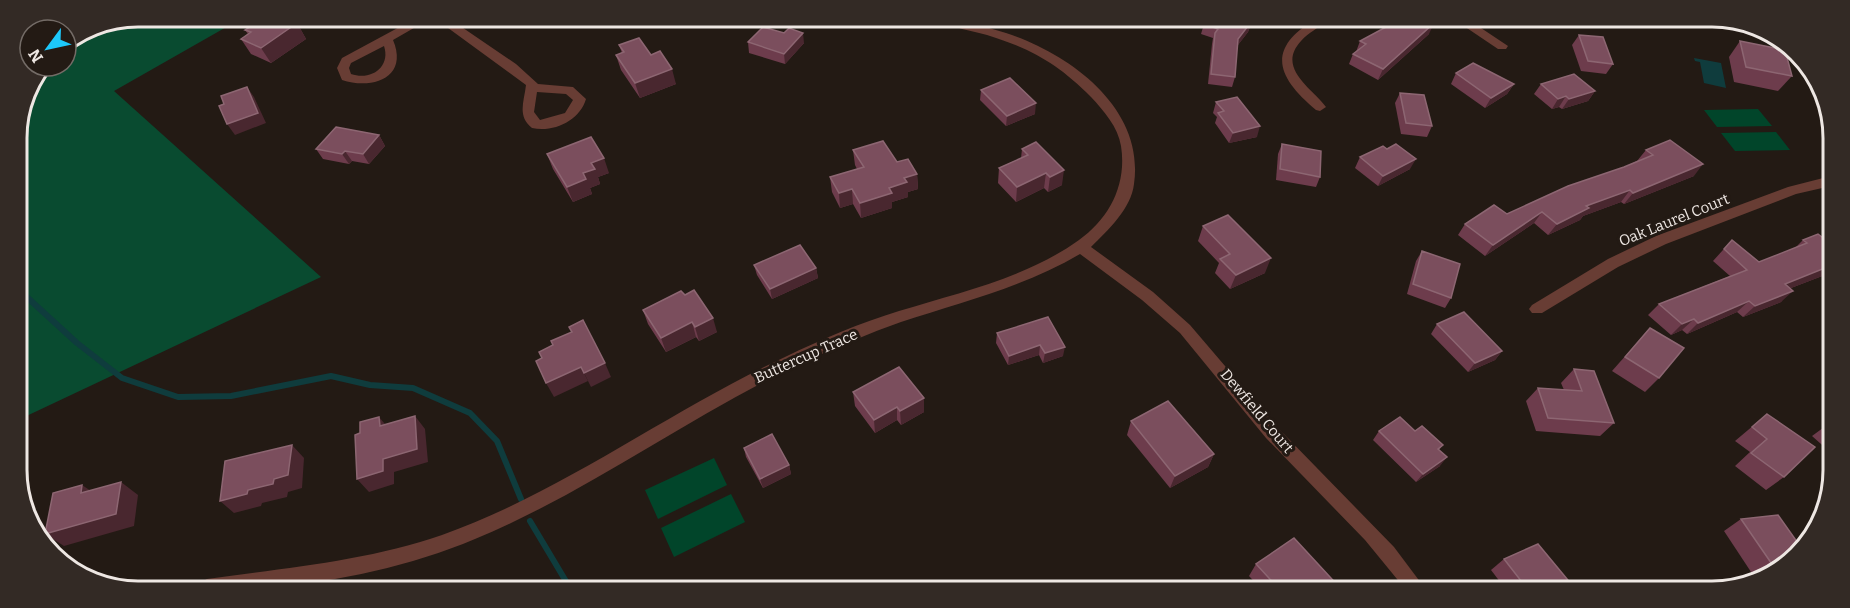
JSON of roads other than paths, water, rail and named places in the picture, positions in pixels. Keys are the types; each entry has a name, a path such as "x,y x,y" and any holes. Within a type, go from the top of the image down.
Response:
{"street":[{"path":"388,40 410,27"},
{"path":"454,27 512,67 532,88"},
{"name":"Buttercup Trace","path":"252,581 367,563 466,534 549,496 690,412 792,360 894,318 1040,270 1081,247 1110,221 1126,193 1131,163 1125,133 1111,110 1066,66 1045,52 969,27"},
{"path":"1311,27 1295,38 1286,66 1287,74 1299,91 1320,107"},
{"path":"1472,27 1502,46"},
{"name":"Oak Laurel Court","path":"1537,309 1613,263 1662,240 1793,190 1823,183"},
{"name":"Dewfield Court","path":"1081,247 1155,302 1184,328 1219,365 1283,446 1372,534 1410,581"}],"water":[{"path":"1694,58 1721,63 1726,88 1704,83 1700,62 1695,61"}],"waterway":[{"path":"27,297 77,343 122,378 178,397 231,396 331,376 370,385 413,388 470,413 497,441 521,499"},
{"path":"530,521 566,581"}]}
